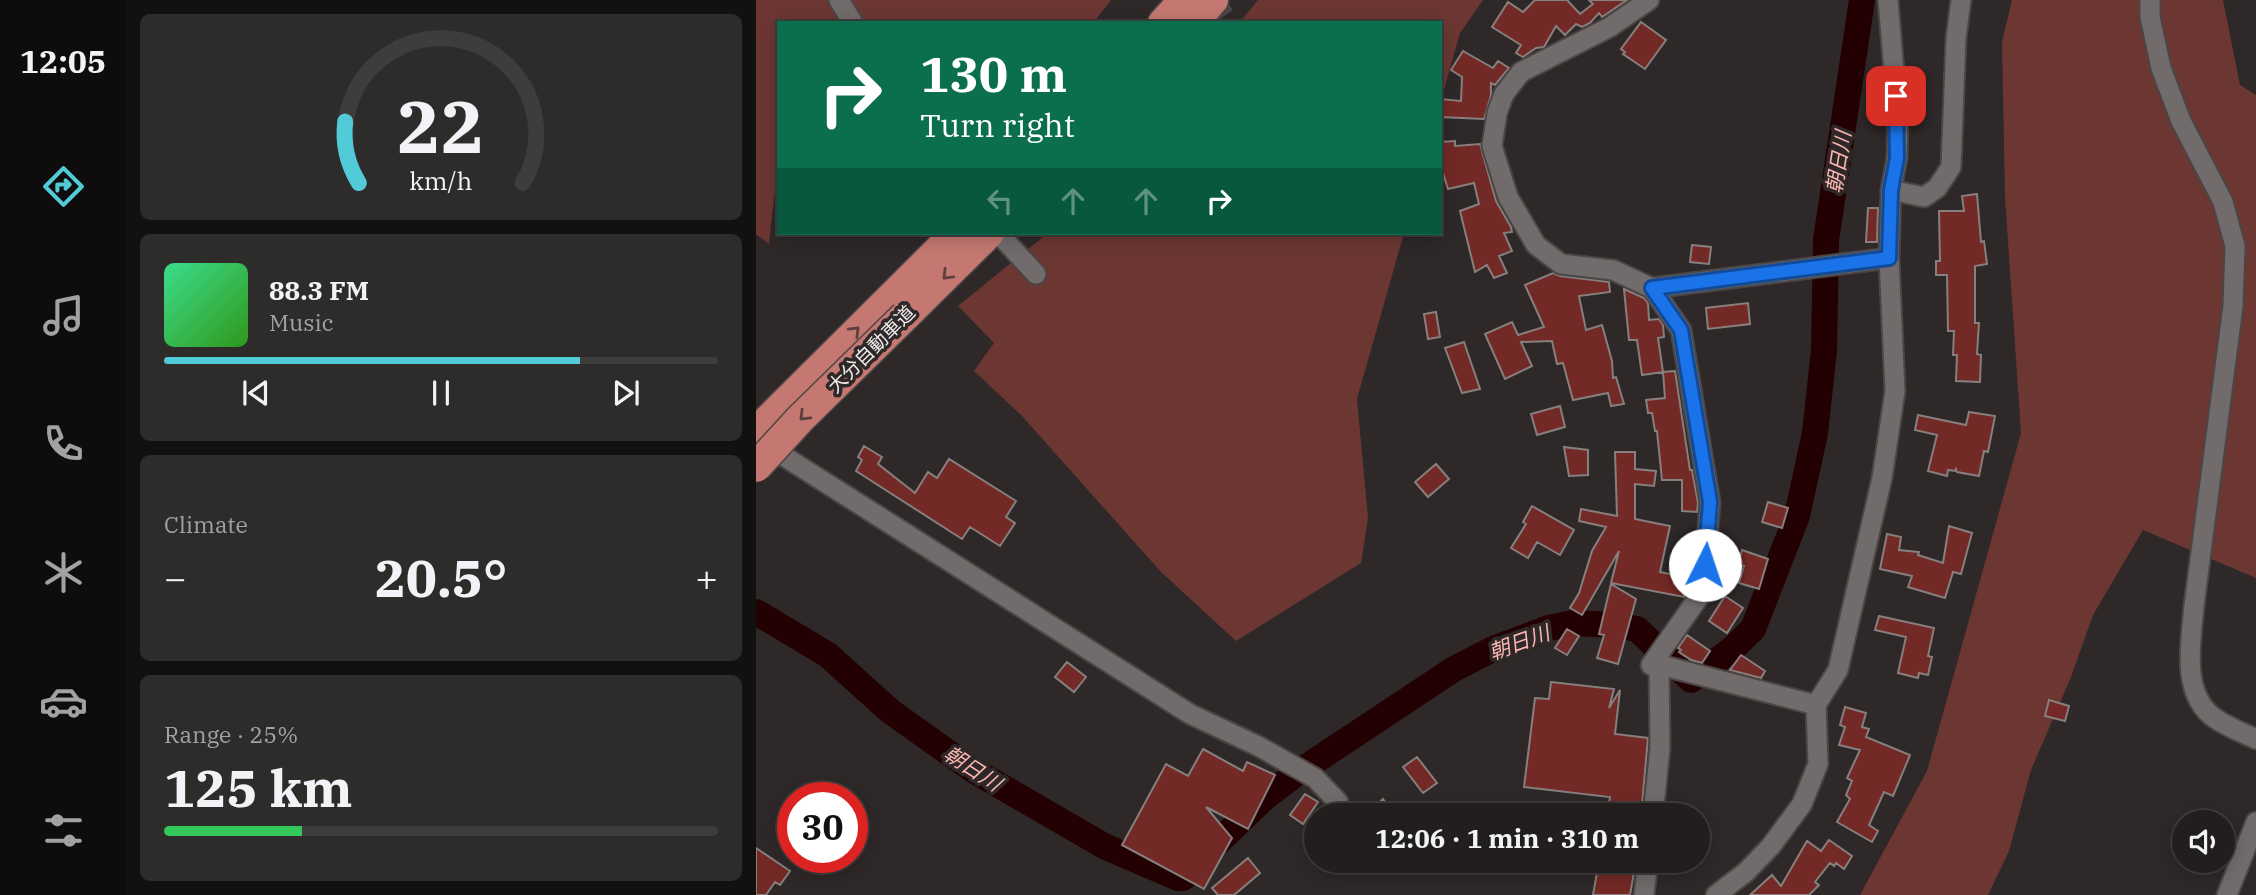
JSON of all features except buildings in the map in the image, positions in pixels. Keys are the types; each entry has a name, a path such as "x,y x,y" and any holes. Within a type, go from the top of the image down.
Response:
{"highway":[{"path":"1165,21 1184,0"},
{"path":"1195,21 1213,0"},
{"name":"大分自動車道","path":"756,467 897,306 954,235"},
{"name":"大分自動車道","path":"756,432 897,306 986,235"}],"street":[{"path":"839,0 852,21"},
{"path":"1649,0 1610,27 1521,72 1504,94 1497,113 1492,146 1508,197 1536,245 1560,264 1613,270 1652,288 1681,330 1710,502 1703,591 1651,666 1816,705"},
{"path":"1716,895 1746,872 1771,846 1802,804 1818,764 1816,705 1838,670 1882,478 1895,391 1889,258 1891,190 1897,158 1898,120 1888,0"},
{"path":"1891,190 1924,197 1937,188 1951,167 1956,38 1961,0"},
{"path":"2150,0 2150,17 2161,68 2181,121 2223,202 2235,246 2233,306 2194,606 2190,649 2192,677 2197,697 2204,708 2216,719 2256,739"},
{"path":"1000,235 1036,274"},
{"path":"1652,288 1889,258"},
{"path":"756,439 1190,714 1258,746 1315,778 1338,802"},
{"path":"1654,803 1660,748 1659,666"},
{"path":"2227,895 2256,822"},
{"path":"1644,895 1647,873"}],"shaded area":[{"path":"756,0 1111,0 1095,21 777,21 777,172 769,244 756,234"},
{"path":"1258,0 1483,0 1460,33 1442,97 1442,21 1241,21"},
{"path":"2012,0 2223,0 2240,85 2256,95 2256,578 2143,530 2093,615 2071,677 2031,770 2009,851 1988,895 1860,895 1927,771 2021,433 2005,197 2002,42"},
{"path":"1046,235 1403,235 1357,399 1368,518 1361,563 1236,641 1161,572 1022,416 974,371 994,343 958,306"}],"waterway":[{"name":"朝日川","path":"756,612 828,655 890,711 973,770 1104,846 1178,878 1183,878 1199,865 1214,846 1263,799 1297,773 1454,669 1493,649 1549,628 1573,623 1615,625 1637,629 1691,680 1731,650 1753,629 1797,516 1815,433 1824,350 1826,240 1862,0"}],"tunnel":[{"path":"1214,0 1230,21"}],"route":[{"path":"1705,565 1710,502 1681,330 1652,288 1889,258 1891,190 1897,158 1896,96"}]}
